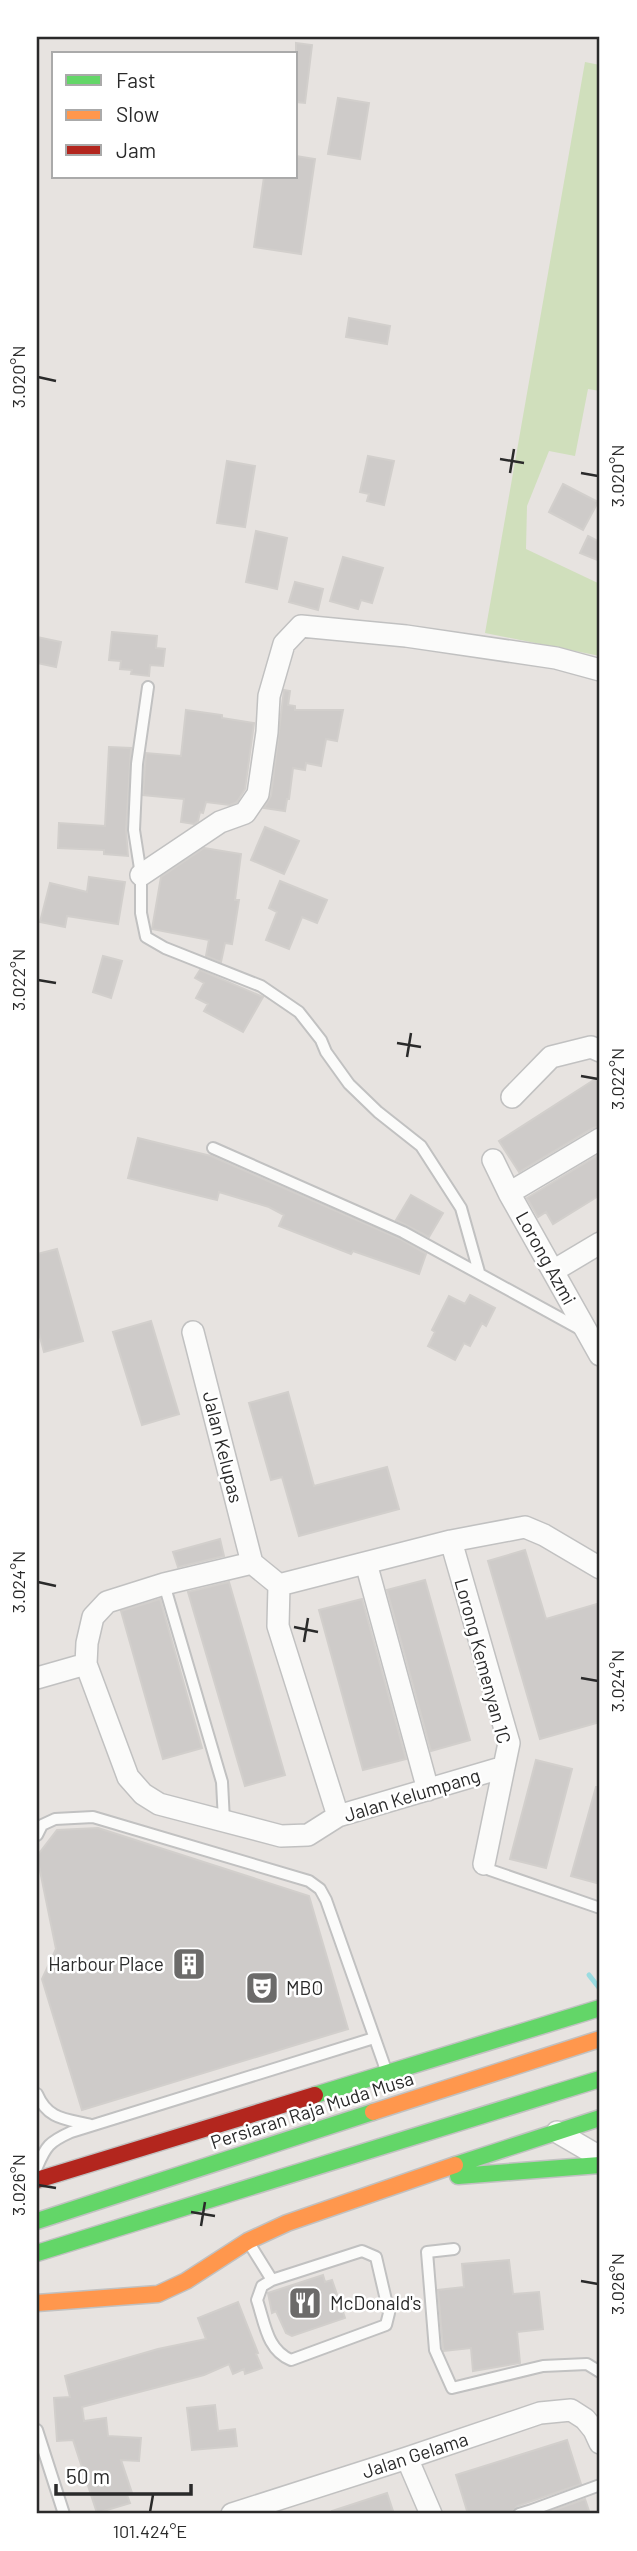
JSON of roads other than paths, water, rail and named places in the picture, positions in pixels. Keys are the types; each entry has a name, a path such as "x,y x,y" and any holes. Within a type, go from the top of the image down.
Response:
{"main road":[{"path":"37,2180 600,2008"},
{"path":"570,2018 578,2046"},
{"name":"Persiaran Raja Muda Musa","path":"37,2221 600,2039"},
{"path":"37,2253 600,2079"},
{"path":"477,2158 520,2104"},
{"path":"37,2303 158,2294 186,2281 248,2241 287,2223 600,2118"},
{"path":"407,2181 600,2165"},
{"path":"37,2267 162,2213"}],"street":[{"path":"141,876 220,822 246,813 252,804 258,794 270,696 284,644 301,626 406,636 542,656 600,670"},
{"path":"512,1097 551,1057 591,1047 600,1051"},
{"path":"509,1193 600,1139"},
{"name":"Lorong Azmi","path":"493,1160 600,1355"},
{"path":"552,1271 600,1243"},
{"name":"Jalan Kelupas","path":"193,1332 252,1563"},
{"path":"279,1585 451,1541 525,1527 600,1568"},
{"name":"Lorong Kemenyan 1C","path":"451,1541 509,1744 484,1864"},
{"path":"37,1678 86,1664 87,1643 93,1617 107,1602 164,1584 252,1563 279,1585"},
{"path":"366,1563 428,1790"},
{"path":"279,1585 278,1626 338,1816"},
{"name":"Jalan Kelumpang","path":"86,1664 128,1777 143,1794 159,1804 281,1836 308,1835 338,1816 504,1767"},
{"path":"557,2132 600,2157"},
{"name":"Jalan Gelama","path":"236,2514 540,2413 571,2410 585,2419 597,2436"},
{"path":"407,2458 431,2514"}],"lane":[{"path":"148,687 137,764 134,831 141,876 141,913 146,937 165,948 261,986 299,1012 349,1084 377,1112 421,1146 461,1208 479,1272"},
{"path":"212,1148 403,1232 587,1332"},
{"path":"164,1584 222,1782 224,1821"},
{"path":"37,1835 43,1825 55,1819 93,1817 309,1881 320,1889 326,1900 386,2073"},
{"path":"484,1864 490,1870 600,1908"},
{"path":"37,2167 45,2148 56,2139 93,2125 374,2038"},
{"path":"37,2094 42,2106 52,2116 93,2125"},
{"path":"248,2241 272,2280"},
{"path":"454,2249 427,2252 435,2350 452,2388 544,2366 587,2364 600,2372"},
{"path":"362,2251 376,2258 389,2313 386,2325 291,2360 279,2355 273,2347 257,2300 262,2286 272,2280 362,2251"},
{"path":"37,2430 39,2447 64,2514"},
{"path":"519,2514 533,2512 600,2485"}],"waterway":[{"path":"589,1975 600,1989"}],"place":[{"name":"Harbour Place","path":"189,1964"},
{"name":"MBO","path":"262,1988"},
{"name":"McDonald's","path":"305,2303"}]}
